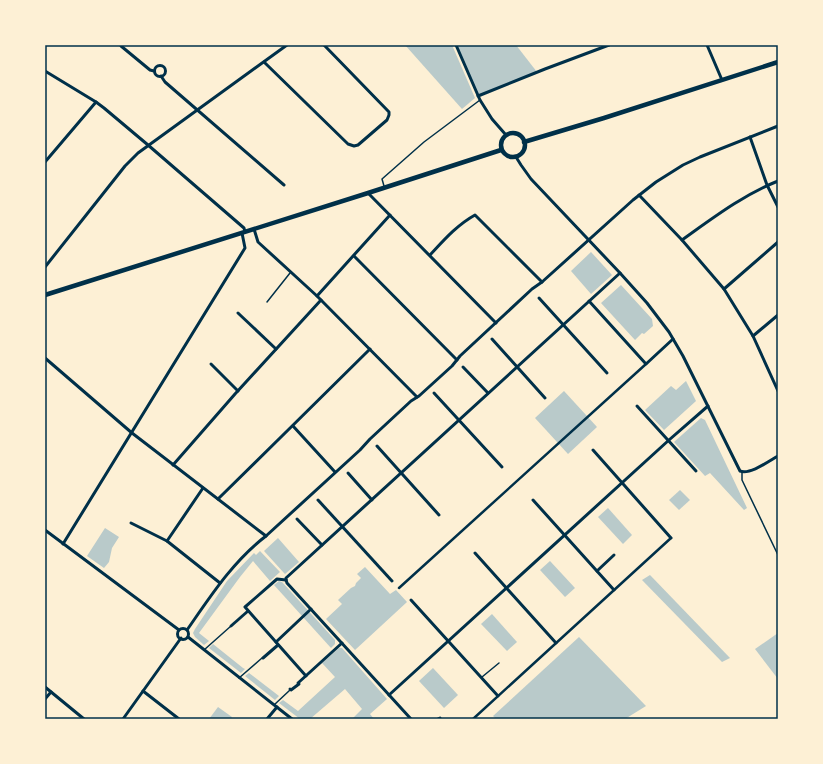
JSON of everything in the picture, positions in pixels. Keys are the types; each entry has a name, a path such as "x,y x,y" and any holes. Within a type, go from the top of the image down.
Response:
{"main road":[{"path":"524,142 778,62"},
{"path":"516,134 521,137 524,142 524,150 516,156 509,157 501,150 502,140 506,135 516,134"},
{"path":"45,295 501,150"}],"street":[{"path":"121,45 150,70 154,71 156,75 161,76 165,82 284,185"},
{"path":"45,267 125,166 138,153 287,45"},
{"path":"264,62 348,144 354,146 358,145 384,124 387,120 389,112 324,45"},
{"path":"457,45 479,98 492,119 506,135"},
{"path":"479,98 546,69 609,45"},
{"path":"707,45 722,80"},
{"path":"154,71 154,69 158,66 162,66 165,69 165,72 161,76"},
{"path":"45,70 96,102 244,228 245,248 63,544"},
{"path":"45,162 96,102"},
{"path":"187,630 220,583 255,544 266,536 360,450 370,439 452,366 460,356 532,289 542,282 639,195 661,179 683,166 708,154 778,126"},
{"path":"750,137 767,185 778,207"},
{"path":"516,156 531,179 589,239 651,308 683,356 740,471 747,472 778,456"},
{"path":"682,240 716,215 767,185 778,181"},
{"path":"368,193 496,323"},
{"path":"639,195 682,240 724,289 753,336 778,389"},
{"path":"317,296 390,215"},
{"path":"430,255 458,227 475,215 542,282"},
{"path":"254,229 258,242 317,296 417,397"},
{"path":"724,289 778,242"},
{"path":"354,256 457,360"},
{"path":"286,580 286,578 620,273"},
{"path":"539,298 607,373"},
{"path":"173,465 321,300"},
{"path":"589,302 646,364"},
{"path":"238,313 276,349"},
{"path":"753,336 778,316"},
{"path":"492,339 545,398"},
{"path":"399,588 673,339"},
{"path":"218,499 370,348"},
{"path":"45,358 132,433 266,536"},
{"path":"211,364 238,391"},
{"path":"463,367 488,393"},
{"path":"434,393 502,467"},
{"path":"637,406 696,471"},
{"path":"389,695 668,440 708,406"},
{"path":"293,426 335,472"},
{"path":"377,446 439,515"},
{"path":"473,719 671,538 593,450"},
{"path":"348,473 372,500"},
{"path":"167,541 203,488"},
{"path":"318,500 392,581"},
{"path":"533,500 614,590"},
{"path":"297,519 322,545"},
{"path":"131,523 167,541 220,583"},
{"path":"45,530 180,630 187,630"},
{"path":"474,554 556,643"},
{"path":"597,571 614,555"},
{"path":"286,580 277,579 245,607 306,676"},
{"path":"286,580 286,583 411,719"},
{"path":"410,600 498,696"},
{"path":"276,642 311,609"},
{"path":"231,626 248,611"},
{"path":"123,719 180,638 178,636 180,630"},
{"path":"187,630 189,633 188,637"},
{"path":"180,638 184,639 188,637"},
{"path":"188,637 292,719"},
{"path":"290,689 291,690 299,684 298,683 342,643"},
{"path":"263,658 278,645"},
{"path":"45,687 84,719"},
{"path":"143,691 179,719"},
{"path":"45,699 51,692"},
{"path":"267,719 277,707"}],"lane":[{"path":"385,188 382,179 424,142 479,98"},
{"path":"267,302 292,272"},
{"path":"742,472 742,480 778,555"},
{"path":"204,650 231,626"},
{"path":"239,678 263,658"},
{"path":"482,678 499,663"},
{"path":"274,704 290,689"}],"shaded area":[{"path":"405,45 452,45 475,98 462,109"},
{"path":"456,45 516,45 537,72 478,96"},
{"path":"591,252 612,275 591,294 571,271"},
{"path":"621,285 652,319 653,326 644,334 642,333 635,340 601,303"},
{"path":"686,381 696,401 664,430 645,410 671,386 676,390"},
{"path":"564,391 597,427 568,454 535,418"},
{"path":"701,418 705,420 747,508 744,510 710,473 705,476 674,442"},
{"path":"680,490 690,500 679,510 669,500"},
{"path":"608,508 632,535 623,544 598,517"},
{"path":"105,528 119,537 112,548 109,562 104,568 87,556"},
{"path":"278,538 299,562 285,574 264,551"},
{"path":"260,551 280,572 270,581 253,561 199,633 209,641 204,645 195,637 193,633 195,629 227,581 254,553 256,555"},
{"path":"550,561 575,588 565,597 540,570"},
{"path":"365,567 390,594 396,590 407,602 355,650 326,619 342,604 338,600 355,586 361,578 357,574"},
{"path":"650,575 730,658 722,662 642,580"},
{"path":"279,581 282,582 335,640 335,644 331,648 274,585"},
{"path":"492,614 517,642 507,651 481,624"},
{"path":"778,633 778,679 755,649"},
{"path":"579,637 646,706 625,719 496,719 493,716"},
{"path":"213,644 245,669 241,673 209,648"},
{"path":"339,648 342,648 387,699 370,714 374,719 352,719 362,709 345,689 310,719 300,719 279,703 283,700 298,711 335,677 322,663"},
{"path":"433,668 458,695 444,708 419,681"},
{"path":"249,673 279,696 275,700 245,676"},
{"path":"218,707 232,717 231,719 209,719"}]}
